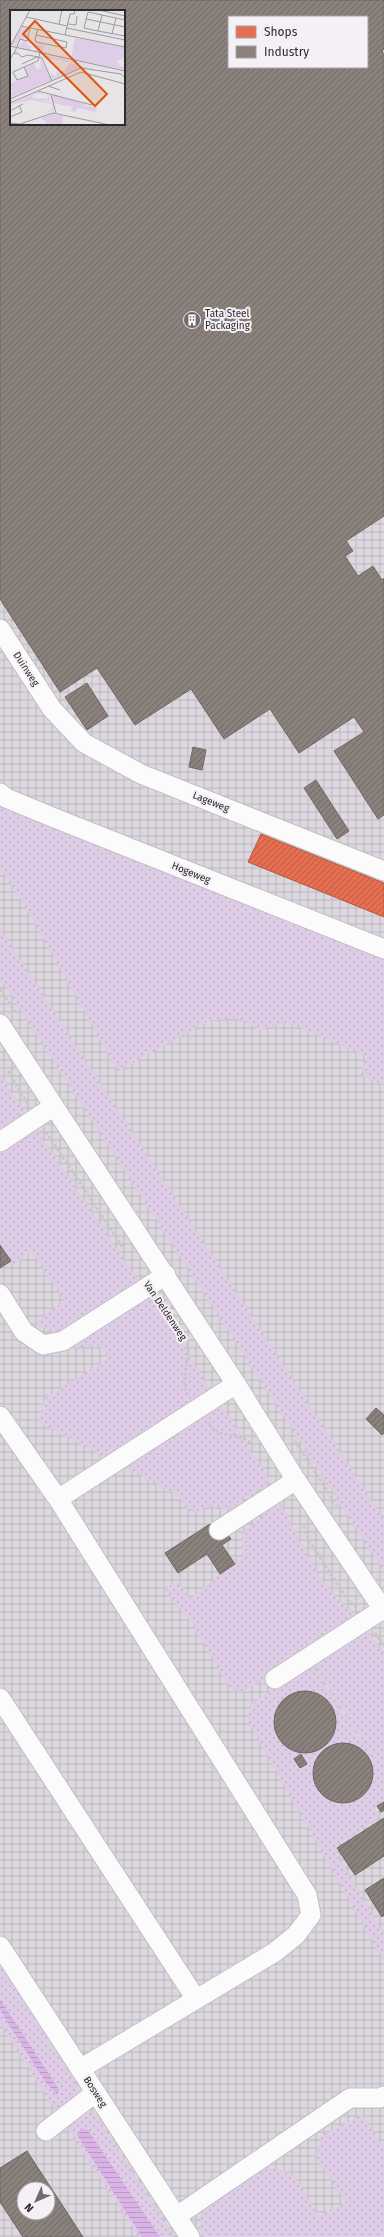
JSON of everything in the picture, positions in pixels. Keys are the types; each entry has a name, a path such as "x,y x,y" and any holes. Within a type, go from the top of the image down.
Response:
{"lane":[{"name":"Duinweg","path":"0,629 52,709"},
{"name":"Lageweg","path":"52,709 84,743 141,774 384,871"},
{"name":"Hogeweg","path":"0,793 6,798 50,816 384,949"},
{"name":"Van Deldenweg","path":"0,1024 166,1275 296,1480 384,1610"},
{"path":"0,1142 54,1106"},
{"path":"0,1294 24,1332 43,1345 63,1341 166,1275"},
{"path":"58,1499 198,1410 236,1384"},
{"path":"0,1416 58,1499 307,1895 311,1915 296,1935 275,1952 80,2069"},
{"path":"219,1530 296,1480"},
{"path":"274,1679 384,1610"},
{"path":"0,1698 196,1999"},
{"name":"Bosweg","path":"0,1946 190,2237"},
{"path":"46,2131 96,2093"},
{"path":"177,2216 350,2098 380,2098 384,2096"}],"path":[{"path":"4,1066 127,1253"},
{"name":"Van Deldenweg","path":"183,1337 190,1353 183,1382 198,1410 213,1430 226,1436 240,1437 254,1446"},
{"path":"303,1524 308,1539 347,1599 367,1620 384,1646"}],"shaded area":[{"path":"0,0 384,0 384,2237 0,2237"},
{"path":"0,802 384,957 384,1085 361,1075 367,1056 287,1022 259,1030 239,1018 208,1021 118,1071 27,909 0,868"},
{"path":"0,929 384,1520 384,1571 0,978"},
{"path":"0,1074 24,1112 0,1128"},
{"path":"36,1129 139,1282 71,1327 53,1332 35,1323 65,1301 32,1252 13,1265 0,1244 0,1154"},
{"path":"145,1297 153,1301 271,1482 226,1510 214,1505 191,1513 176,1494 39,1422 45,1398 108,1359 104,1350 96,1345 58,1351"},
{"path":"280,1502 321,1578 343,1604 355,1614 244,1692 231,1689 193,1625 165,1589 177,1582 190,1598 242,1558 242,1533"},
{"path":"367,1629 384,1656 384,1773 315,1667"},
{"path":"311,1665 384,1775 384,1800 374,1809 381,1817 333,1848 384,1935 384,1961 248,1721 251,1704"},
{"path":"0,1963 81,2092 57,2112 0,2023"},
{"path":"0,1999 58,2088 58,2095 46,2083 0,2010"},
{"path":"83,2110 96,2115 174,2237 139,2237 66,2126"},
{"path":"362,2115 384,2148 384,2237 204,2237 201,2232 201,2213 233,2190 269,2168 288,2172 300,2185 318,2216 346,2202 316,2157 322,2136"},
{"path":"81,2128 88,2130 160,2237 142,2237 77,2135"}],"building: Shops":[{"path":"261,834 384,883 384,917 248,862"}],"building: Industry":[{"name":"Tata Steel Packaging","path":"0,0 384,0 384,49 382,51 384,55 384,516 346,541 353,551 345,556 358,576 373,566 382,580 384,578 384,815 378,819 334,751 364,732 354,717 299,753 270,709 224,739 191,689 135,725 97,668 60,692 0,599"},
{"path":"87,683 108,716 87,730 65,697"},
{"path":"193,747 206,750 202,770 189,767"},
{"path":"316,780 349,831 337,839 304,788"},
{"path":"0,1245 11,1261 0,1268"},
{"path":"376,1408 384,1415 384,1433 382,1435 366,1419"},
{"path":"210,1524 218,1537 226,1532 231,1539 222,1545 235,1564 220,1574 207,1554 178,1573 165,1553"},
{"path":"299,1691 311,1691 327,1700 334,1710 336,1722 334,1734 327,1744 311,1753 299,1753 288,1748 279,1739 274,1728 274,1716 279,1705 288,1696"},
{"path":"343,1743 360,1748 368,1756 373,1773 368,1790 360,1798 343,1803 326,1798 318,1790 313,1773 318,1756 326,1748"},
{"path":"301,1754 307,1764 300,1768 294,1759"},
{"path":"384,1802 384,1810 381,1812 377,1806"},
{"path":"384,1818 384,1856 355,1875 337,1848"},
{"path":"384,1878 384,1915 382,1917 365,1890"},
{"path":"27,2151 47,2181 16,2181 16,2221 56,2221 56,2196 83,2237 23,2237 0,2202 0,2168"}],"place":[{"name":"Tata Steel Packaging","path":"192,320"}]}
